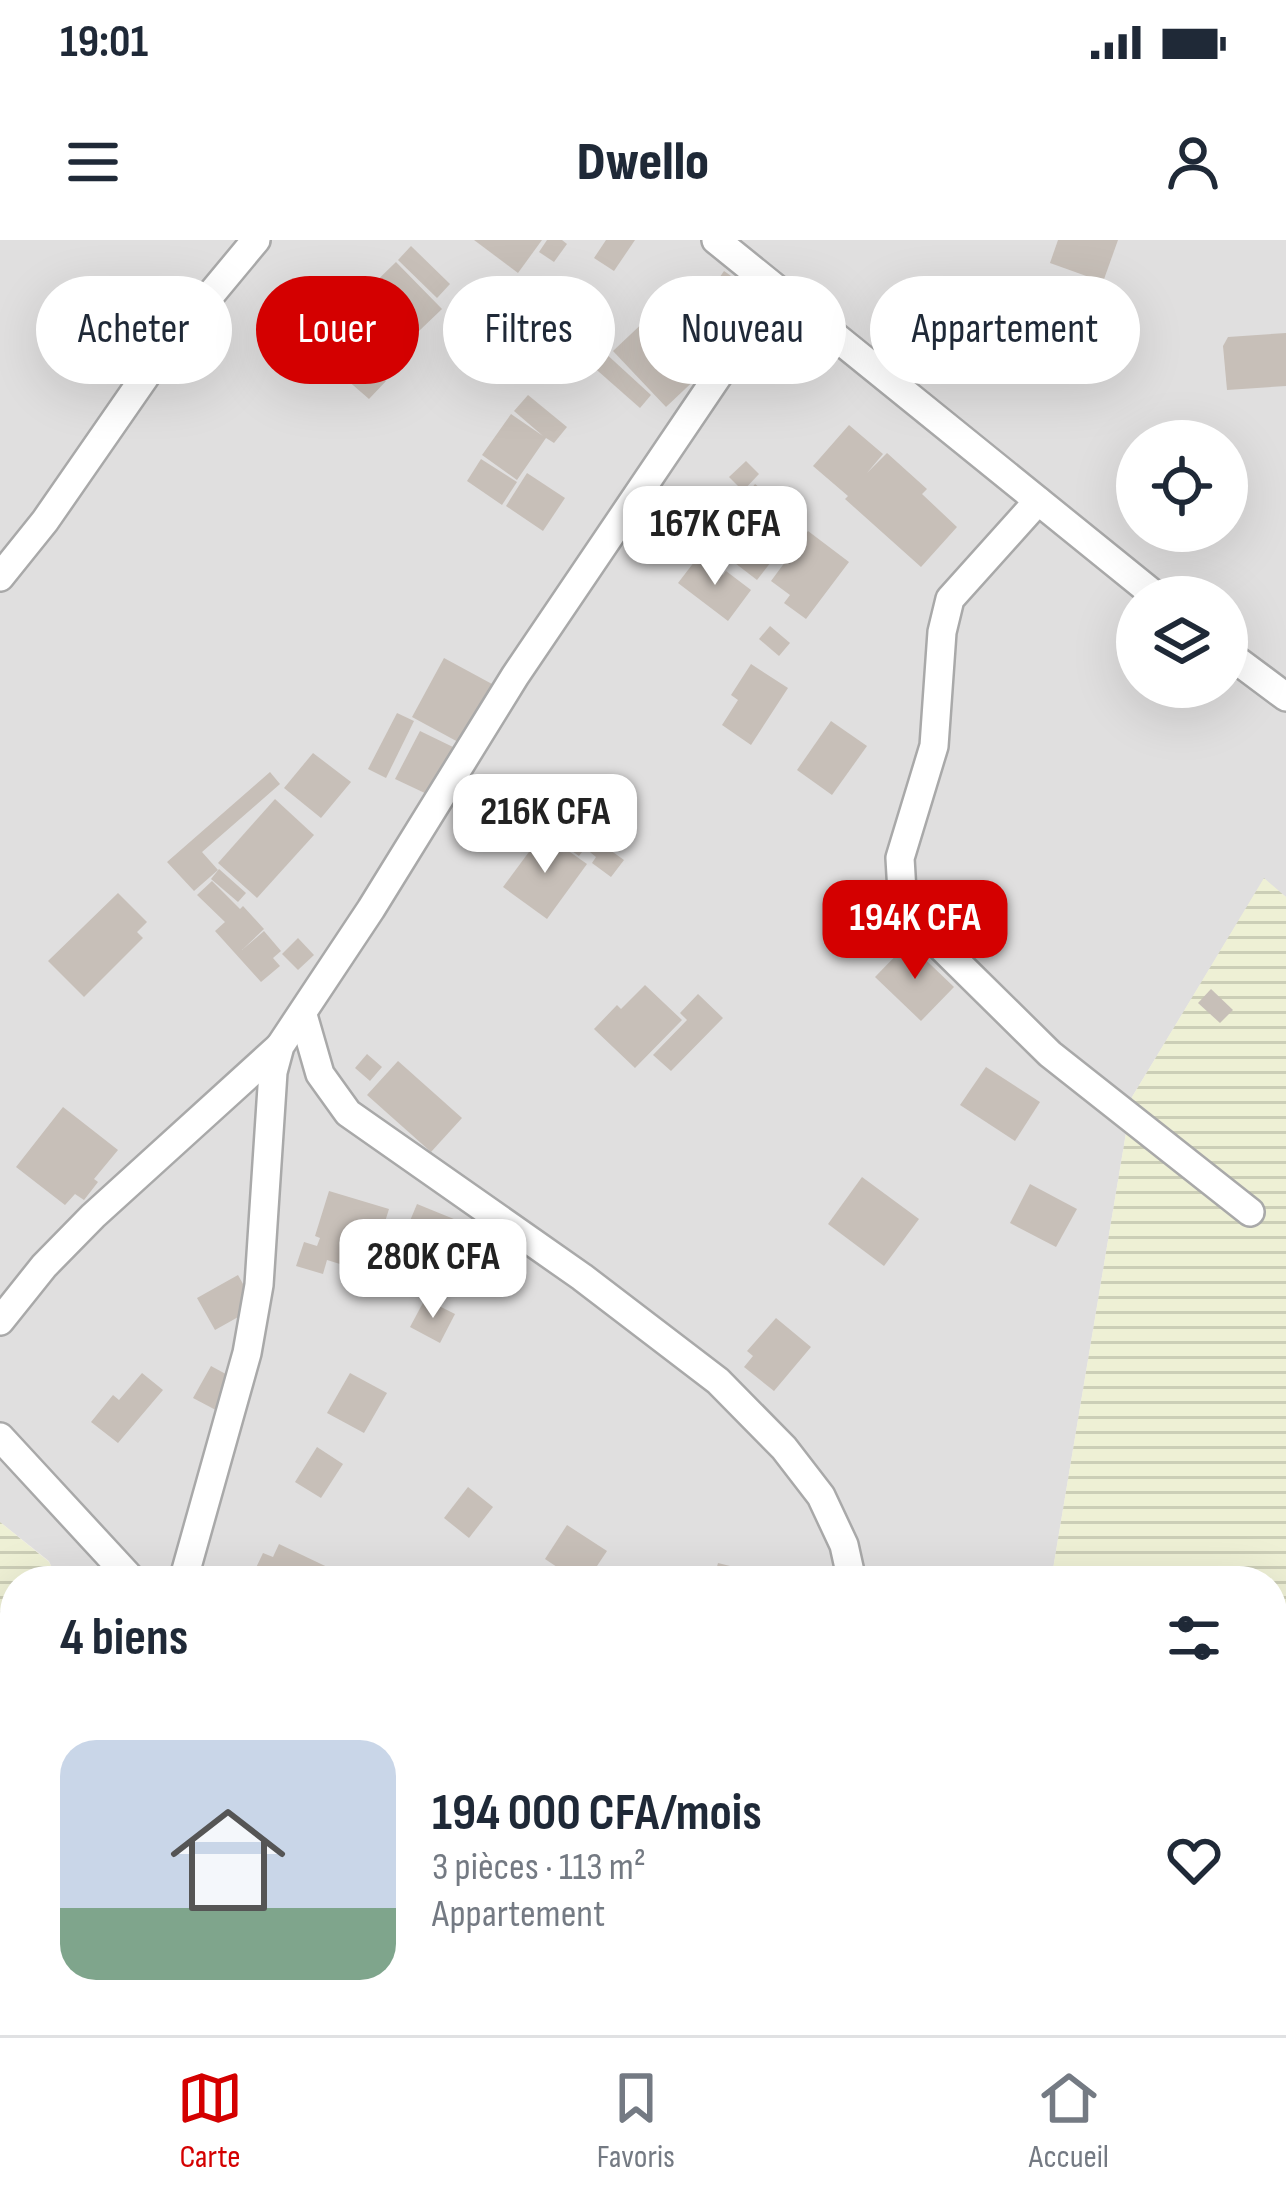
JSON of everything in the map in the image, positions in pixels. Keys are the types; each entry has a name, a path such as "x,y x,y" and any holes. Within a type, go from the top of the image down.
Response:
{"street":[{"path":"0,577 158,358 256,240"},
{"path":"716,240 759,276"},
{"path":"846,346 1131,576"},
{"path":"0,1321 93,1216 280,1046 514,676 712,384"},
{"path":"1038,501 950,599 942,632 934,746 900,858 902,892 913,919 1050,1054 1250,1212"},
{"path":"1248,669 1286,698"},
{"path":"302,1016 320,1074 348,1113 582,1277 718,1381 784,1448 821,1496 844,1544 849,1566"},
{"path":"187,1566 248,1354 259,1285 273,1072 280,1046"},
{"path":"0,1437 119,1566"}],"shaded area":[{"path":"0,240 1286,240 1286,897 1264,879 1132,1097 1054,1566 51,1566 0,1522"}],"green space":[{"path":"1264,878 1286,897 1286,1566 1054,1566 1132,1097"},
{"path":"0,1522 51,1566 0,1566"}],"building":[{"path":"474,240 542,240 518,273"},
{"path":"547,240 567,244 554,262 539,252"},
{"path":"606,240 635,240 614,271 594,258"},
{"path":"1058,240 1118,240 1105,276 1086,276 1050,263"},
{"path":"411,246 443,277 443,292 437,298 398,260"},
{"path":"396,262 410,276 382,276"},
{"path":"419,286 442,309 419,331"},
{"path":"639,326 639,378 615,353"},
{"path":"1286,333 1286,386 1227,390 1223,346 1228,337"},
{"path":"615,362 651,395 640,408 613,384"},
{"path":"352,384 383,384 369,399"},
{"path":"644,384 690,384 666,407"},
{"path":"528,395 567,427 554,443 546,438 517,480 482,455 511,414 543,436 514,411"},
{"path":"849,425 883,454 867,473 887,453 927,489 922,494 957,527 921,567 813,466"},
{"path":"481,459 517,482 502,505 467,481"},
{"path":"746,461 759,474 743,491 729,477"},
{"path":"527,473 565,498 543,531 506,506"},
{"path":"755,484 803,521 757,580 709,543"},
{"path":"808,531 849,562 806,619 784,603 790,595 771,581"},
{"path":"698,557 751,590 728,621 678,583"},
{"path":"770,626 790,643 779,656 759,639"},
{"path":"444,658 492,684 460,743 412,717"},
{"path":"751,664 788,688 751,745 722,725 738,700 731,695"},
{"path":"397,713 414,721 386,778 368,769"},
{"path":"831,721 867,746 832,795 797,770"},
{"path":"420,731 453,747 429,795 395,779"},
{"path":"313,753 351,782 321,818 284,788"},
{"path":"270,772 280,784 202,852 218,870 194,891 167,862"},
{"path":"538,782 611,835 603,845 624,860 611,877 592,863 596,857 585,848 579,856 562,844 566,837 522,805"},
{"path":"275,799 314,835 257,898 218,863"},
{"path":"543,833 587,864 547,919 503,887"},
{"path":"219,869 246,893 238,902 211,879"},
{"path":"212,881 264,929 242,950 264,931 281,951 273,958 280,966 261,982 215,931 225,922 197,895"},
{"path":"118,893 147,922 137,932 143,938 84,997 48,961"},
{"path":"298,938 314,955 298,970 282,954"},
{"path":"908,943 954,987 921,1021 875,977"},
{"path":"645,985 682,1020 635,1068 594,1029"},
{"path":"1211,989 1233,1010 1220,1023 1198,1003"},
{"path":"698,994 723,1018 671,1071 653,1055 687,1020 680,1013"},
{"path":"367,1054 382,1067 370,1081 355,1068"},
{"path":"398,1061 462,1118 431,1152 367,1095"},
{"path":"986,1067 1040,1102 1015,1141 960,1105"},
{"path":"63,1107 118,1150 84,1200 75,1194 65,1205 16,1167"},
{"path":"862,1177 919,1219 884,1266 828,1224"},
{"path":"1030,1184 1077,1209 1056,1247 1010,1223"},
{"path":"329,1191 389,1209 369,1273 327,1260 323,1274 296,1266 304,1242 317,1246 320,1238 315,1236"},
{"path":"417,1204 471,1226 452,1275 397,1252"},
{"path":"238,1275 256,1307 215,1330 197,1298"},
{"path":"425,1299 455,1314 440,1343 410,1327"},
{"path":"776,1318 811,1347 774,1391 744,1367 753,1356 747,1351"},
{"path":"211,1366 246,1385 229,1417 193,1398"},
{"path":"142,1373 163,1390 118,1443 91,1422 113,1395 119,1400"},
{"path":"350,1373 387,1393 364,1433 327,1413"},
{"path":"317,1447 343,1464 321,1498 295,1482"},
{"path":"468,1487 493,1507 469,1538 444,1518"},
{"path":"567,1525 607,1551 597,1566 556,1566 545,1559"},
{"path":"279,1544 325,1566 257,1566 263,1553 273,1557"}]}
